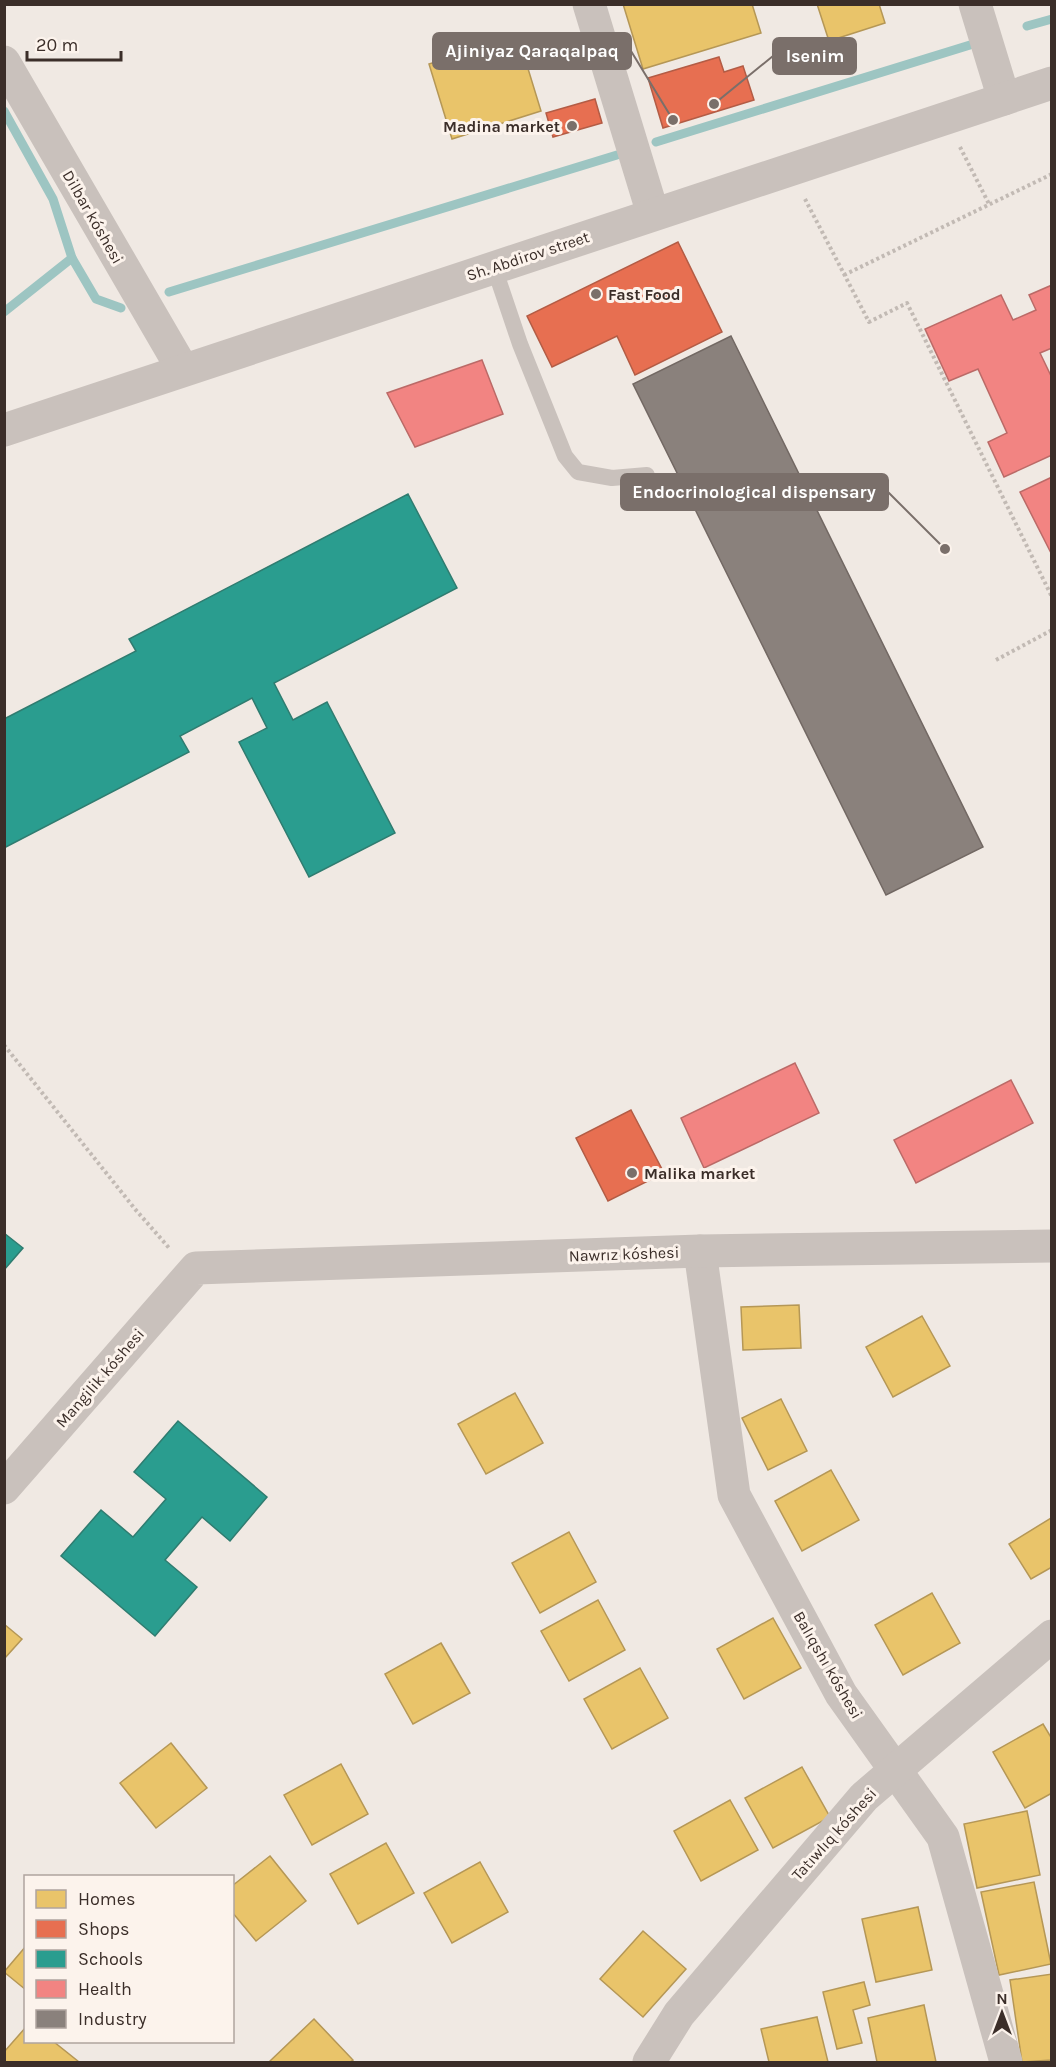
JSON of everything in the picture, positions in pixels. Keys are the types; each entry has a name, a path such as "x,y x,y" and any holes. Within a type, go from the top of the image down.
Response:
{"street":[{"path":"589,4 652,214"},
{"path":"975,4 1004,99"},
{"name":"Dilbar kóshesi","path":"4,62 183,370"},
{"name":"Sh. Abdirov street","path":"4,430 1052,83"},
{"name":"Nawrız kóshesi","path":"194,1271 700,1251 1052,1246"},
{"name":"Balıqshı kóshesi","path":"700,1251 734,1495 841,1694 943,1837 1006,2062"},
{"name":"Mangilik kóshesi","path":"4,1488 194,1271"},
{"name":"Tatıwlıq kóshesi","path":"649,2062 680,2014 864,1797 1052,1636"}],"lane":[{"path":"494,267 520,344 565,456 578,472 612,478 647,475"}],"path":[{"path":"957,142 989,204"},
{"path":"844,274 1052,174"},
{"path":"803,196 870,322 907,303 1052,597"},
{"path":"996,660 1052,630"},
{"path":"4,1045 135,1209 194,1271"}],"building: Homes":[{"path":"623,4 752,4 761,33 643,69"},
{"path":"817,4 879,4 885,23 829,41"},
{"path":"518,36 541,111 452,139 429,64"},
{"path":"799,1305 801,1348 743,1350 741,1307"},
{"path":"922,1316 950,1366 893,1397 866,1347"},
{"path":"515,1393 543,1443 486,1474 458,1424"},
{"path":"781,1399 807,1451 768,1470 742,1418"},
{"path":"831,1470 859,1520 802,1551 775,1501"},
{"path":"1051,1518 1052,1567 1031,1579 1009,1544"},
{"path":"569,1532 596,1582 540,1613 512,1563"},
{"path":"932,1593 960,1643 903,1675 875,1625"},
{"path":"598,1600 625,1650 569,1681 541,1631"},
{"path":"773,1618 801,1668 744,1699 717,1649"},
{"path":"4,1624 22,1639 4,1659"},
{"path":"441,1643 470,1693 413,1724 385,1674"},
{"path":"640,1668 668,1718 612,1749 584,1699"},
{"path":"1043,1724 1052,1739 1052,1793 1025,1808 993,1752"},
{"path":"171,1743 207,1788 156,1828 120,1783"},
{"path":"341,1764 368,1814 312,1845 284,1795"},
{"path":"802,1767 830,1817 773,1848 745,1798"},
{"path":"730,1800 758,1850 701,1881 674,1831"},
{"path":"1027,1811 1040,1875 977,1888 964,1824"},
{"path":"386,1843 414,1893 358,1924 330,1874"},
{"path":"270,1856 306,1901 256,1941 234,1914 234,1884"},
{"path":"480,1862 508,1912 452,1943 424,1893"},
{"path":"1034,1882 1051,1964 999,1975 981,1892"},
{"path":"918,1907 932,1970 876,1982 862,1919"},
{"path":"643,1931 686,1969 643,2017 600,1979"},
{"path":"24,1948 24,1988 4,1972"},
{"path":"1052,1974 1052,2060 1022,2062 1010,1980"},
{"path":"864,1982 870,2005 853,2010 862,2043 837,2049 823,1992"},
{"path":"924,2005 936,2062 877,2062 868,2018"},
{"path":"817,2017 828,2062 769,2062 761,2029"},
{"path":"314,2019 353,2060 350,2062 269,2062"},
{"path":"24,2029 24,2043 55,2043 79,2062 4,2062 4,2052"}],"building: Shops":[{"path":"719,57 724,72 743,66 754,100 663,128 648,78"},
{"path":"595,99 602,123 553,137 546,113"},
{"path":"678,242 722,332 635,375 617,336 552,367 527,316"},
{"path":"631,1110 664,1173 608,1201 576,1138"}],"building: Schools":[{"path":"408,494 457,588 274,683 293,720 327,702 395,833 309,877 239,742 267,728 252,698 180,736 189,752 4,848 4,719 136,651 129,639"},
{"path":"4,1233 23,1248 4,1270"},
{"path":"178,1421 267,1497 230,1541 202,1517 165,1560 197,1587 155,1636 61,1556 101,1510 133,1537 166,1499 134,1472"}],"building: Health":[{"path":"1052,285 1052,348 1040,353 1052,378 1052,455 1004,477 988,442 1007,433 978,369 949,381 925,329 1001,295 1013,320 1036,310 1029,295"},
{"path":"482,360 503,414 415,447 387,393"},
{"path":"1052,477 1052,555 1020,492"},
{"path":"795,1063 819,1113 704,1168 681,1118"},
{"path":"1011,1080 1033,1123 916,1183 894,1140"}],"building: Industry":[{"path":"731,336 983,847 886,895 633,384"}],"waterway":[{"path":"1027,26 1052,19"},
{"path":"656,142 970,45"},
{"path":"4,111 53,199 72,258"},
{"path":"169,292 617,155"},
{"path":"4,312 72,258 96,299 121,308"}],"place":[{"name":"Isenim","path":"714,104"},
{"name":"Ajiniyaz Qaraqalpaq","path":"673,120"},
{"name":"Madina market","path":"572,126"},
{"name":"Fast Food","path":"596,294"},
{"name":"Endocrinological dispensary","path":"945,549"},
{"name":"Malika market","path":"632,1173"}]}
